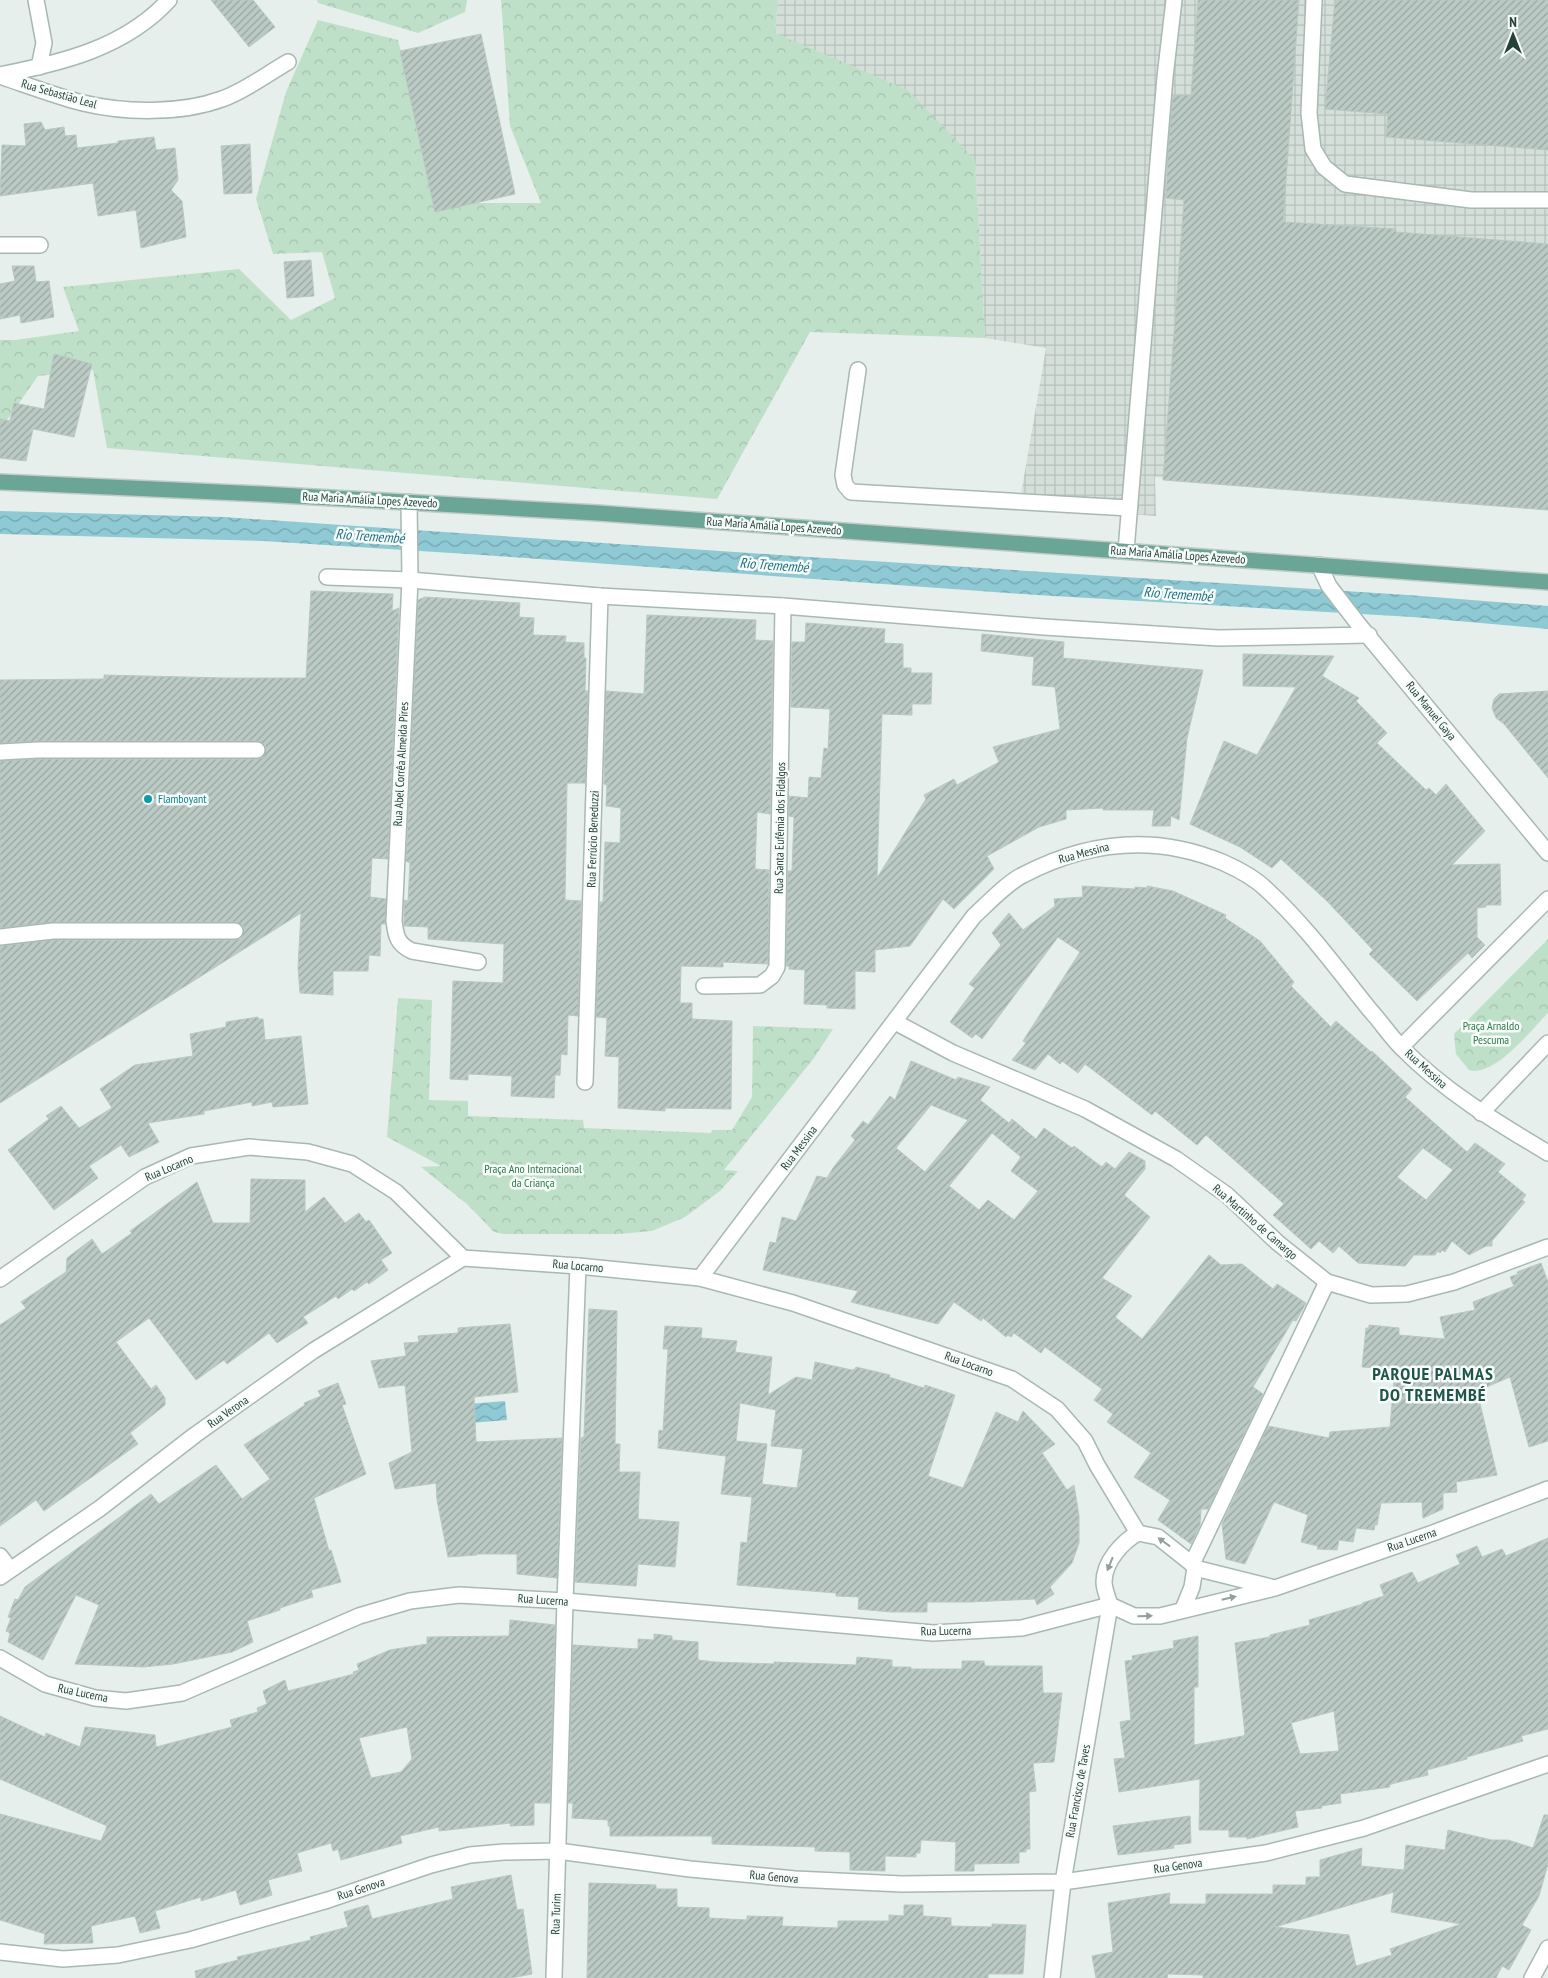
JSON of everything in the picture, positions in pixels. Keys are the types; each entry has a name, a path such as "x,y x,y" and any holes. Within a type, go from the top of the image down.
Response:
{"main road":[{"name":"Rua Maria Amália Lopes Azevedo","path":"0,482 409,502 675,518 1021,545 1548,582"}],"street":[{"path":"36,0 44,43 39,67"},
{"path":"0,75 69,60 104,47 133,30 169,0"},
{"path":"1126,551 1164,86 1174,0"},
{"path":"1314,0 1309,113 1312,149 1324,167 1345,184 1471,200 1548,200"},
{"name":"Rua Sebastião Leal","path":"0,75 82,103 116,109 154,110 200,106 224,99 288,62"},
{"path":"0,245 40,245"},
{"path":"858,370 843,475 845,485 851,492 1129,508"},
{"name":"Rua Abel Corrêa Almeida Pires","path":"409,502 410,580 394,921 396,938 403,947 412,951 478,962"},
{"name":"Rua Manuel Gaya","path":"1319,565 1329,586 1548,853"},
{"path":"327,577 410,580 600,596 783,606 1044,627 1218,638 1364,630"},
{"name":"Rua Ferrúcio Beneduzzi","path":"585,1082 600,596"},
{"name":"Rua Santa Eufêmia dos Fidalgos","path":"704,986 760,985 772,976 778,967 783,606"},
{"path":"0,752 38,750 257,750"},
{"name":"Rua Messina","path":"700,1278 974,916 1021,875 1067,855 1114,845 1169,846 1201,853 1236,868 1266,888 1306,931 1401,1047 1450,1090 1481,1112 1548,1153"},
{"path":"1401,1047 1548,899"},
{"path":"0,938 53,931 234,931"},
{"name":"Rua Martinho de Camargo","path":"894,1022 953,1053 1085,1109 1176,1159 1227,1195 1278,1243 1327,1282 1371,1295 1408,1294 1454,1282 1548,1247"},
{"path":"1481,1112 1548,1043"},
{"name":"Rua Locarno","path":"0,1279 145,1177 191,1156 249,1147 308,1152 352,1164 396,1192 463,1258 578,1266 700,1278 793,1303 1012,1379 1057,1408 1085,1441 1097,1465 1138,1533"},
{"name":"Rua Verona","path":"5,1573 99,1509 195,1435 313,1351 463,1258"},
{"name":"Rua Turim","path":"554,1978 565,1601 578,1266"},
{"path":"1275,1588 1193,1566 1158,1537 1138,1533 1126,1540 1110,1559 1104,1582 1110,1605 1134,1616 1160,1616 1183,1609 1192,1586 1193,1566 1327,1282"},
{"name":"Rua Lucerna","path":"1183,1609 1275,1588 1433,1533 1548,1489"},
{"path":"0,1556 5,1573"},
{"name":"Rua Lucerna","path":"0,1658 45,1684 95,1698 126,1701 182,1693 359,1616 410,1601 459,1595 565,1601 934,1632 1022,1628 1110,1605"},
{"name":"Rua Francisco de Taves","path":"1052,1978 1063,1882 1110,1605"},
{"name":"Rua Genova","path":"2,1955 63,1959 118,1955 199,1937 328,1900 430,1866 470,1855 504,1852 558,1851 690,1869 795,1879 902,1884 1063,1882 1266,1854 1364,1828 1548,1764"},
{"path":"1532,1978 1548,1948"}],"shaded area":[{"path":"778,0 1548,0 1548,509 1155,477 1156,516 1019,506 1046,348 985,338 975,160 775,33"}],"green space":[{"path":"317,0 467,0 465,12 418,33 318,3"},
{"path":"501,0 778,0 775,33 908,90 975,160 985,338 810,332 717,499 107,448 93,370 38,376 0,430 0,340 15,340 79,331 63,287 239,269 291,320 335,298 322,252 273,254 256,199 286,92 318,20 398,40 439,203 541,203 510,126"},
{"name":"Praça Arnaldo Pescuma","path":"1548,939 1548,1013 1512,1051 1500,1060 1490,1067 1479,1071 1469,1070 1456,1054 1454,1034"},
{"name":"Praça Ano Internacional da Criança","path":"398,998 432,1000 429,1100 468,1101 468,1116 583,1120 584,1128 711,1133 712,1130 732,1130 752,1097 753,1026 833,1029 814,1058 724,1170 738,1171 720,1191 685,1217 652,1231 619,1234 504,1234 494,1232 468,1205 421,1167 441,1166 387,1137"}],"water":[{"name":"Rio Tremembé","path":"0,511 223,517 1408,595 1548,606 1548,629 1413,617 1037,595 263,541 0,534"},
{"path":"505,1401 507,1420 470,1423 469,1404"}],"building":[{"path":"211,0 253,0 275,27 249,47"},
{"path":"1198,0 1299,0 1283,222 1396,229 1396,232 1548,244 1548,510 1163,480 1184,200 1166,198 1168,152 1173,95 1191,95"},
{"path":"1335,0 1548,0 1548,150 1386,137 1388,114 1325,109"},
{"path":"481,34 515,194 435,212 400,51"},
{"path":"41,122 45,130 64,127 65,136 76,135 77,148 154,137 156,150 175,148 178,180 171,190 182,201 186,237 141,248 136,210 98,216 93,183 0,196 2,145 26,146 24,124"},
{"path":"250,144 252,193 224,194 221,146"},
{"path":"311,260 314,296 287,298 284,262"},
{"path":"12,266 34,266 36,282 49,281 54,317 21,323 20,315 0,319 0,284 15,281"},
{"path":"54,354 92,364 74,437 33,429 26,461 0,458 0,419 10,421 14,403 44,409"},
{"name":"Flamboyant","path":"311,591 393,594 392,611 399,608 388,859 372,858 370,897 386,899 385,924 381,924 380,956 369,955 368,971 333,971 333,995 300,993 298,967 301,913 0,1103 0,946 54,940 235,940 240,939 244,931 243,926 235,922 53,922 0,928 0,761 38,759 257,759 262,758 266,750 265,745 257,741 38,741 0,743 0,680 104,679 104,675 306,678"},
{"path":"425,597 520,603 519,617 534,618 533,635 566,636 565,642 584,643 584,658 586,658 585,691 588,691 585,783 567,783 565,900 581,901 578,1016 568,1015 567,1055 561,1054 560,1075 555,1075 554,1098 511,1096 512,1076 468,1074 468,1080 450,1079 453,981 503,983 504,944 428,939 428,927 404,926 404,900 408,901 410,863 406,861 418,600"},
{"path":"647,615 756,620 755,640 773,641 770,814 757,812 755,869 769,870 768,964 723,962 723,967 681,966 680,1003 692,1003 692,1019 732,1021 731,1109 665,1108 665,1111 618,1108 619,1057 605,1056 607,1018 596,1017 600,902 603,902 605,842 620,843 621,808 606,806 607,785 604,784 606,691 644,694"},
{"path":"806,623 885,629 884,643 903,644 903,668 911,668 911,673 932,673 931,704 912,704 912,715 882,714 877,878 926,799 924,795 954,779 957,785 999,762 993,747 1060,729 1055,687 1032,685 1034,657 981,651 982,634 1064,642 1063,658 1203,670 1187,738 1179,820 1171,816 1170,826 1152,826 1154,810 1103,810 1103,808 1066,810 1066,819 1039,827 987,856 994,869 954,909 943,899 910,946 875,950 875,972 855,971 855,1009 827,1008 827,1005 804,1004 805,970 789,969 789,966 786,966 788,871 792,871 794,817 789,816 789,796 808,798 809,777 821,778 824,748 828,749 830,709 791,707 792,642 805,642"},
{"path":"1243,654 1334,656 1322,676 1359,698 1356,701 1387,733 1377,743 1426,790 1429,788 1436,795 1446,784 1485,831 1452,865 1500,864 1501,905 1486,905 1486,907 1477,908 1477,937 1485,945 1472,958 1468,953 1417,1001 1369,954 1373,950 1326,900 1281,859 1272,868 1240,847 1190,824 1224,741 1257,755 1296,687 1243,686"},
{"path":"1548,691 1548,778 1504,724 1496,718 1492,708 1494,699 1499,694"},
{"path":"1082,886 1135,889 1135,887 1147,888 1147,886 1173,891 1226,915 1225,918 1260,941 1294,982 1291,986 1331,1027 1336,1021 1372,1051 1412,1089 1405,1097 1467,1152 1475,1143 1505,1164 1498,1172 1526,1195 1522,1200 1525,1202 1492,1241 1492,1246 1486,1246 1469,1255 1452,1241 1445,1252 1442,1250 1440,1253 1438,1251 1435,1255 1414,1255 1405,1266 1358,1263 1339,1246 1333,1253 1319,1241 1311,1249 1273,1215 1284,1204 1206,1135 1197,1145 1155,1111 1152,1115 1085,1064 1078,1073 1062,1061 1060,1064 1048,1054 1035,1070 1012,1060 1026,1043 1023,1041 1080,952 1058,937 982,1039 976,1034 972,1038 950,1022 975,988 969,984 1001,945 992,933 1009,913 1023,930 1055,906 1054,899 1083,897","holes":["1423,1148 1453,1170 1426,1200 1397,1177"]},
{"path":"258,1017 258,1019 263,1019 265,1040 301,1036 308,1104 273,1107 272,1102 252,1106 252,1102 204,1111 204,1114 148,1123 159,1142 129,1157 121,1145 89,1166 98,1178 54,1210 8,1150 49,1119 46,1116 61,1106 79,1128 112,1108 100,1089 135,1065 193,1056 190,1034 226,1027 226,1022"},
{"path":"911,1061 956,1080 958,1077 990,1087 980,1100 1009,1123 1012,1119 1036,1139 1044,1128 1072,1148 1074,1146 1102,1167 1106,1162 1115,1169 1129,1152 1145,1161 1145,1169 1124,1195 1150,1217 1102,1278 1132,1296 1115,1317 1142,1339 1209,1255 1221,1265 1242,1264 1273,1289 1277,1284 1306,1303 1296,1321 1293,1320 1253,1387 1263,1394 1208,1509 1201,1509 1200,1525 1191,1544 1158,1520 1170,1500 1134,1477 1151,1453 1107,1422 1113,1414 1094,1400 1102,1389 1045,1347 1041,1353 1014,1333 1011,1337 1008,1335 1006,1337 983,1318 981,1321 954,1302 938,1324 851,1302 858,1291 763,1270 770,1242 776,1243 782,1217 796,1221 817,1176 827,1178 855,1140 851,1136 863,1121 868,1125 890,1096 895,1100","holes":["931,1105 968,1120 925,1172 896,1148","992,1133 1021,1157 1011,1171 1038,1191 1014,1220 988,1200 979,1210 949,1186"]},
{"path":"251,1179 305,1180 305,1212 324,1197 345,1223 359,1213 366,1222 369,1220 392,1253 381,1260 388,1270 369,1284 367,1282 354,1291 352,1289 338,1299 336,1296 303,1317 308,1323 277,1343 269,1333 227,1364 224,1360 196,1380 149,1318 116,1342 151,1389 156,1385 165,1398 165,1405 130,1433 138,1444 44,1511 36,1500 0,1526 0,1325 26,1308 21,1302 66,1272 67,1258 92,1239 102,1254 197,1182 213,1223 250,1223"},
{"path":"1541,1263 1548,1282 1548,1441 1529,1447 1510,1377 1477,1391 1497,1475 1456,1482 1457,1492 1443,1493 1443,1509 1423,1518 1422,1502 1381,1503 1377,1525 1375,1525 1374,1530 1356,1528 1353,1542 1339,1540 1337,1550 1317,1549 1318,1546 1301,1542 1308,1515 1274,1502 1245,1564 1226,1559 1222,1524 1268,1426 1329,1438 1330,1432 1390,1427 1395,1369 1362,1367 1366,1328 1369,1328 1369,1325 1399,1328 1399,1335 1445,1339 1440,1317 1475,1310 1473,1302 1514,1286 1510,1277 1518,1274 1517,1272"},
{"path":"589,1309 617,1311 615,1444 620,1444 619,1472 640,1472 638,1519 679,1522 675,1567 638,1564 636,1586 575,1582 581,1438 584,1437"},
{"path":"510,1324 518,1392 474,1397 476,1442 562,1438 557,1578 517,1574 517,1554 477,1554 448,1557 437,1500 436,1483 395,1489 389,1463 412,1452 405,1385 379,1388 371,1361 406,1356 404,1343 419,1342 418,1336 458,1333 458,1328"},
{"path":"665,1326 702,1328 701,1338 737,1341 735,1352 772,1357 768,1395 796,1377 812,1380 815,1362 852,1370 856,1367 890,1375 889,1377 924,1388 925,1385 955,1395 928,1476 963,1488 996,1412 1018,1422 1023,1411 1055,1444 1042,1453 1067,1490 1074,1485 1079,1516 1079,1543 1072,1563 1050,1587 1054,1594 1037,1605 1035,1599 927,1602 927,1612 891,1612 858,1609 859,1597 836,1596 836,1593 737,1585 741,1542 747,1543 752,1497 721,1494 726,1456 658,1448 659,1430 663,1431 668,1349 663,1349","holes":["740,1403 776,1410 771,1446 803,1449 797,1488 762,1484 767,1444 736,1441"]},
{"path":"338,1383 346,1404 342,1405 366,1474 314,1498 329,1551 331,1550 341,1582 311,1590 313,1597 247,1621 253,1642 232,1652 173,1664 143,1667 75,1664 99,1605 76,1595 43,1660 8,1642 10,1633 6,1631 11,1618 8,1617 15,1599 18,1600 25,1587 151,1494 159,1504 216,1465 242,1499 270,1479 244,1445 305,1405 304,1403 321,1396 318,1391"},
{"path":"1548,1538 1548,1729 1521,1736 1523,1741 1427,1770 1428,1775 1395,1783 1389,1785 1390,1787 1340,1794 1341,1803 1321,1806 1322,1808 1295,1811 1298,1827 1247,1839 1247,1837 1229,1837 1229,1830 1199,1830 1200,1779 1119,1792 1114,1759 1125,1758 1120,1722 1131,1720 1125,1661 1133,1660 1132,1656 1174,1648 1173,1641 1198,1636 1198,1687 1194,1687 1194,1745 1243,1736 1245,1734 1235,1643 1270,1637 1270,1635 1310,1625 1309,1620 1384,1596 1380,1585 1412,1572 1418,1583 1460,1564 1456,1555 1477,1546 1482,1557 1502,1549 1506,1556","holes":["1334,1711 1339,1751 1300,1754 1291,1723"]},
{"path":"510,1620 555,1625 550,1803 534,1803 534,1825 510,1826 511,1823 439,1831 439,1827 400,1836 402,1843 341,1860 338,1849 333,1851 331,1843 297,1853 302,1871 268,1880 272,1895 240,1905 236,1890 201,1901 201,1897 155,1911 160,1928 140,1933 135,1916 91,1926 93,1943 44,1944 45,1934 0,1920 0,1814 101,1841 107,1826 0,1779 0,1716 45,1737 46,1733 80,1747 85,1727 155,1735 156,1747 232,1727 230,1720 258,1712 257,1708 267,1704 263,1691 285,1680 288,1691 354,1674 353,1672 359,1670 357,1664 390,1650 427,1644 427,1637 509,1636","holes":["407,1727 412,1759 401,1772 371,1778 359,1738"]},
{"path":"654,1634 672,1636 672,1640 698,1642 698,1660 715,1662 856,1665 857,1657 892,1660 892,1667 911,1667 911,1669 962,1669 962,1661 984,1661 985,1666 1042,1666 1043,1693 1062,1693 1054,1762 1033,1763 1036,1791 1029,1792 1030,1849 1026,1849 1026,1852 1019,1852 1019,1863 974,1864 974,1871 955,1871 956,1842 921,1840 920,1853 916,1853 916,1857 885,1856 885,1871 850,1870 850,1852 815,1851 815,1847 712,1844 712,1836 610,1836 608,1820 572,1818 573,1803 568,1803 573,1645 638,1649 638,1639 654,1640"},
{"path":"1544,1815 1548,1815 1548,1864 1539,1896 1522,1925 1531,1930 1509,1970 1502,1966 1496,1978 1203,1978 1203,1975 1168,1974 1167,1978 1096,1978 1092,1956 1113,1952 1108,1903 1170,1893 1169,1904 1206,1904 1206,1894 1273,1894 1273,1885 1306,1885 1306,1877 1320,1877 1320,1860 1362,1848 1361,1866 1404,1870 1406,1845 1445,1850 1448,1830 1492,1840 1508,1840 1533,1848","holes":["1394,1892 1391,1912 1461,1924 1390,1949 1392,1955 1356,1966 1349,1935 1275,1927"]},
{"path":"1190,1816 1191,1843 1173,1845 1174,1848 1118,1855 1113,1826"},
{"path":"511,1875 517,1910 523,1909 532,1974 511,1978 196,1978 195,1971 238,1960 237,1957 311,1940 310,1937 348,1927 344,1912 368,1905 372,1919 453,1899 451,1887"},
{"path":"589,1883 656,1885 656,1889 677,1889 677,1907 709,1908 709,1918 747,1920 747,1916 783,1917 782,1926 838,1928 838,1921 889,1921 889,1915 904,1916 904,1905 923,1905 923,1916 951,1918 951,1926 992,1927 992,1924 1026,1925 1023,1974 988,1974 988,1978 587,1978"}],"place":[{"name":"Flamboyant","path":"148,799"}],"district":[{"name":"PARQUE PALMAS DO TREMEMBÉ","path":"1433,1384"}]}
